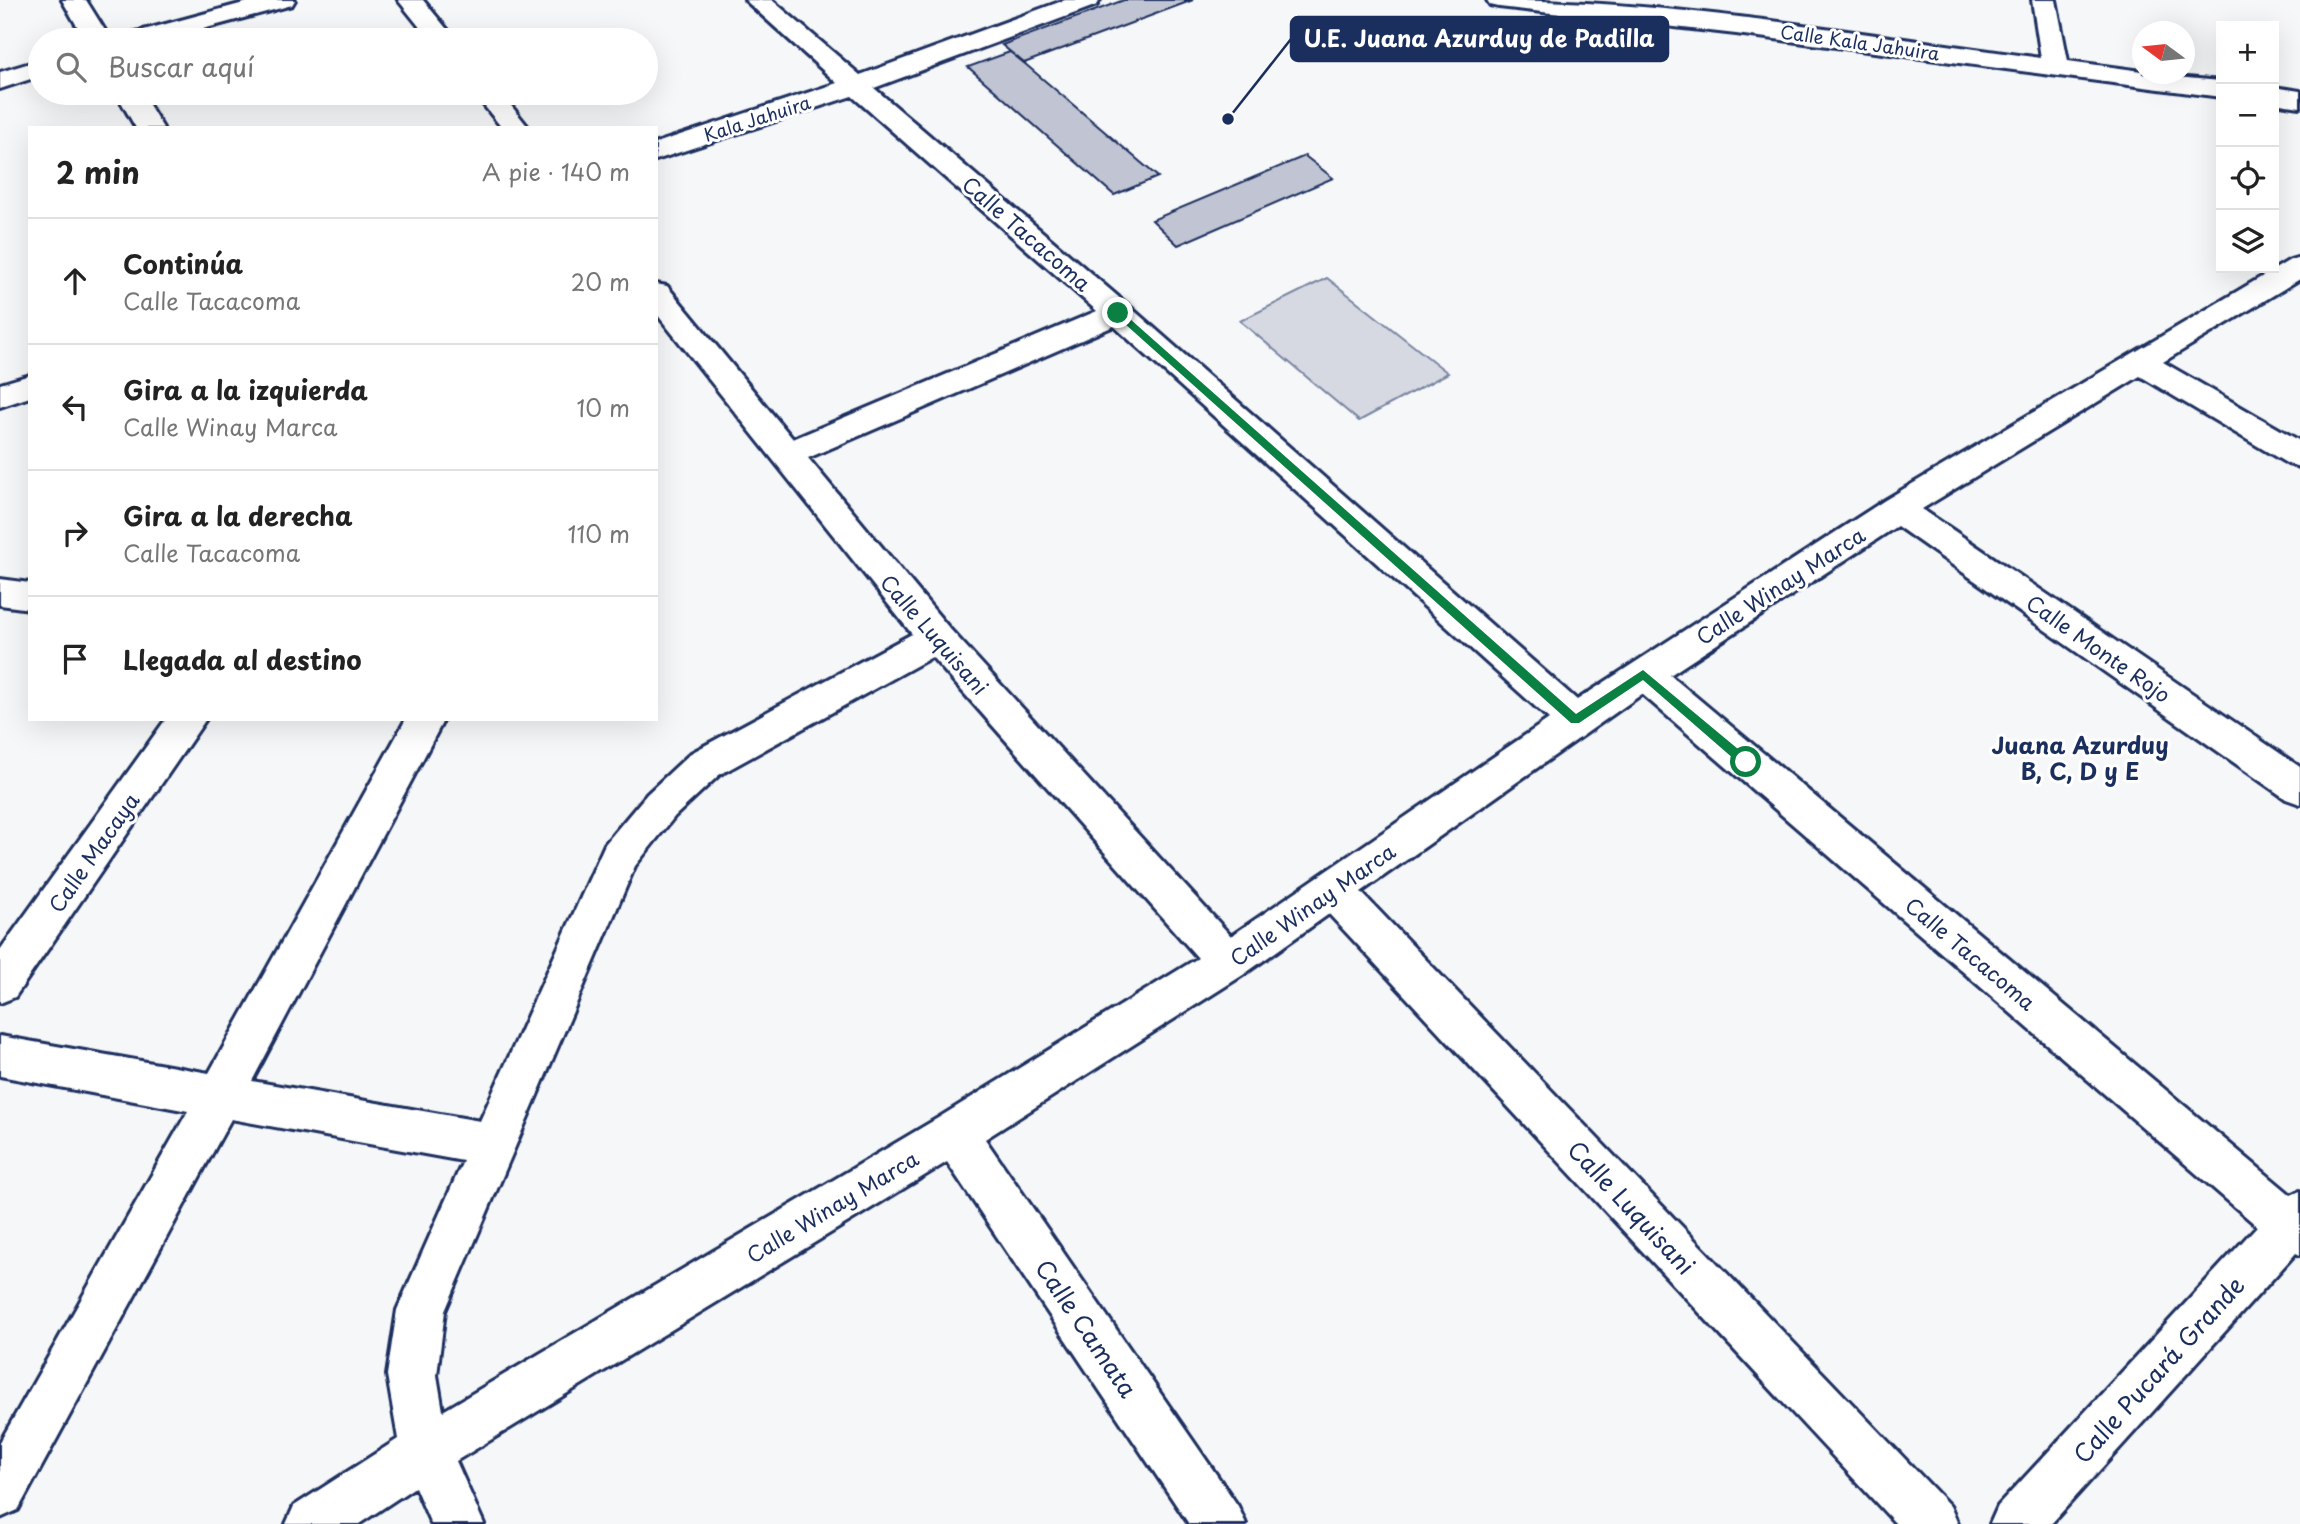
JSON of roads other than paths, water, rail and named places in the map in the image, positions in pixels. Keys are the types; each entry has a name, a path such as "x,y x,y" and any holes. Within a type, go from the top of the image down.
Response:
{"street":[{"path":"74,0 91,28"},
{"path":"179,28 283,0"},
{"path":"410,0 433,28"},
{"name":"Calle Tacacoma","path":"757,0 1118,313 1575,720"},
{"name":"Kala Jahuira","path":"658,151 858,85 1088,0"},
{"name":"Calle Kala Jahuira","path":"1499,0 1737,13 2056,69 2216,88"},
{"path":"2044,0 2056,69"},
{"path":"0,80 28,72"},
{"path":"2279,96 2300,99"},
{"path":"136,105 149,126"},
{"path":"497,105 514,126"},
{"name":"Calle Winay Marca","path":"312,1524 425,1451 954,1133 1228,962 1575,720 1897,509 2300,266"},
{"name":"Calle Luquisani","path":"660,307 936,638 1228,962"},
{"path":"785,455 1118,313"},
{"path":"2141,363 2300,456"},
{"path":"0,396 28,386"},
{"name":"Calle Monte Rojo","path":"1897,509 2300,788"},
{"path":"0,592 28,596"},
{"path":"458,1524 425,1451 412,1375 421,1310 619,856 660,805 705,764 936,638"},
{"name":"Calle Tacacoma","path":"1643,674 2297,1223"},
{"name":"Calle Macaya","path":"0,984 186,721"},
{"path":"0,1492 424,721"},
{"name":"Calle Luquisani","path":"1332,889 1932,1524"},
{"path":"0,1056 491,1145"},
{"name":"Calle Camata","path":"954,1133 1220,1524"},
{"name":"Calle Pucará Grande","path":"2017,1524 2297,1223"}],"place":[{"name":"U.E. Juana Azurduy de Padilla","path":"1228,119"}],"district":[{"name":"Juana Azurduy B, C, D y E","path":"2080,757"}]}
